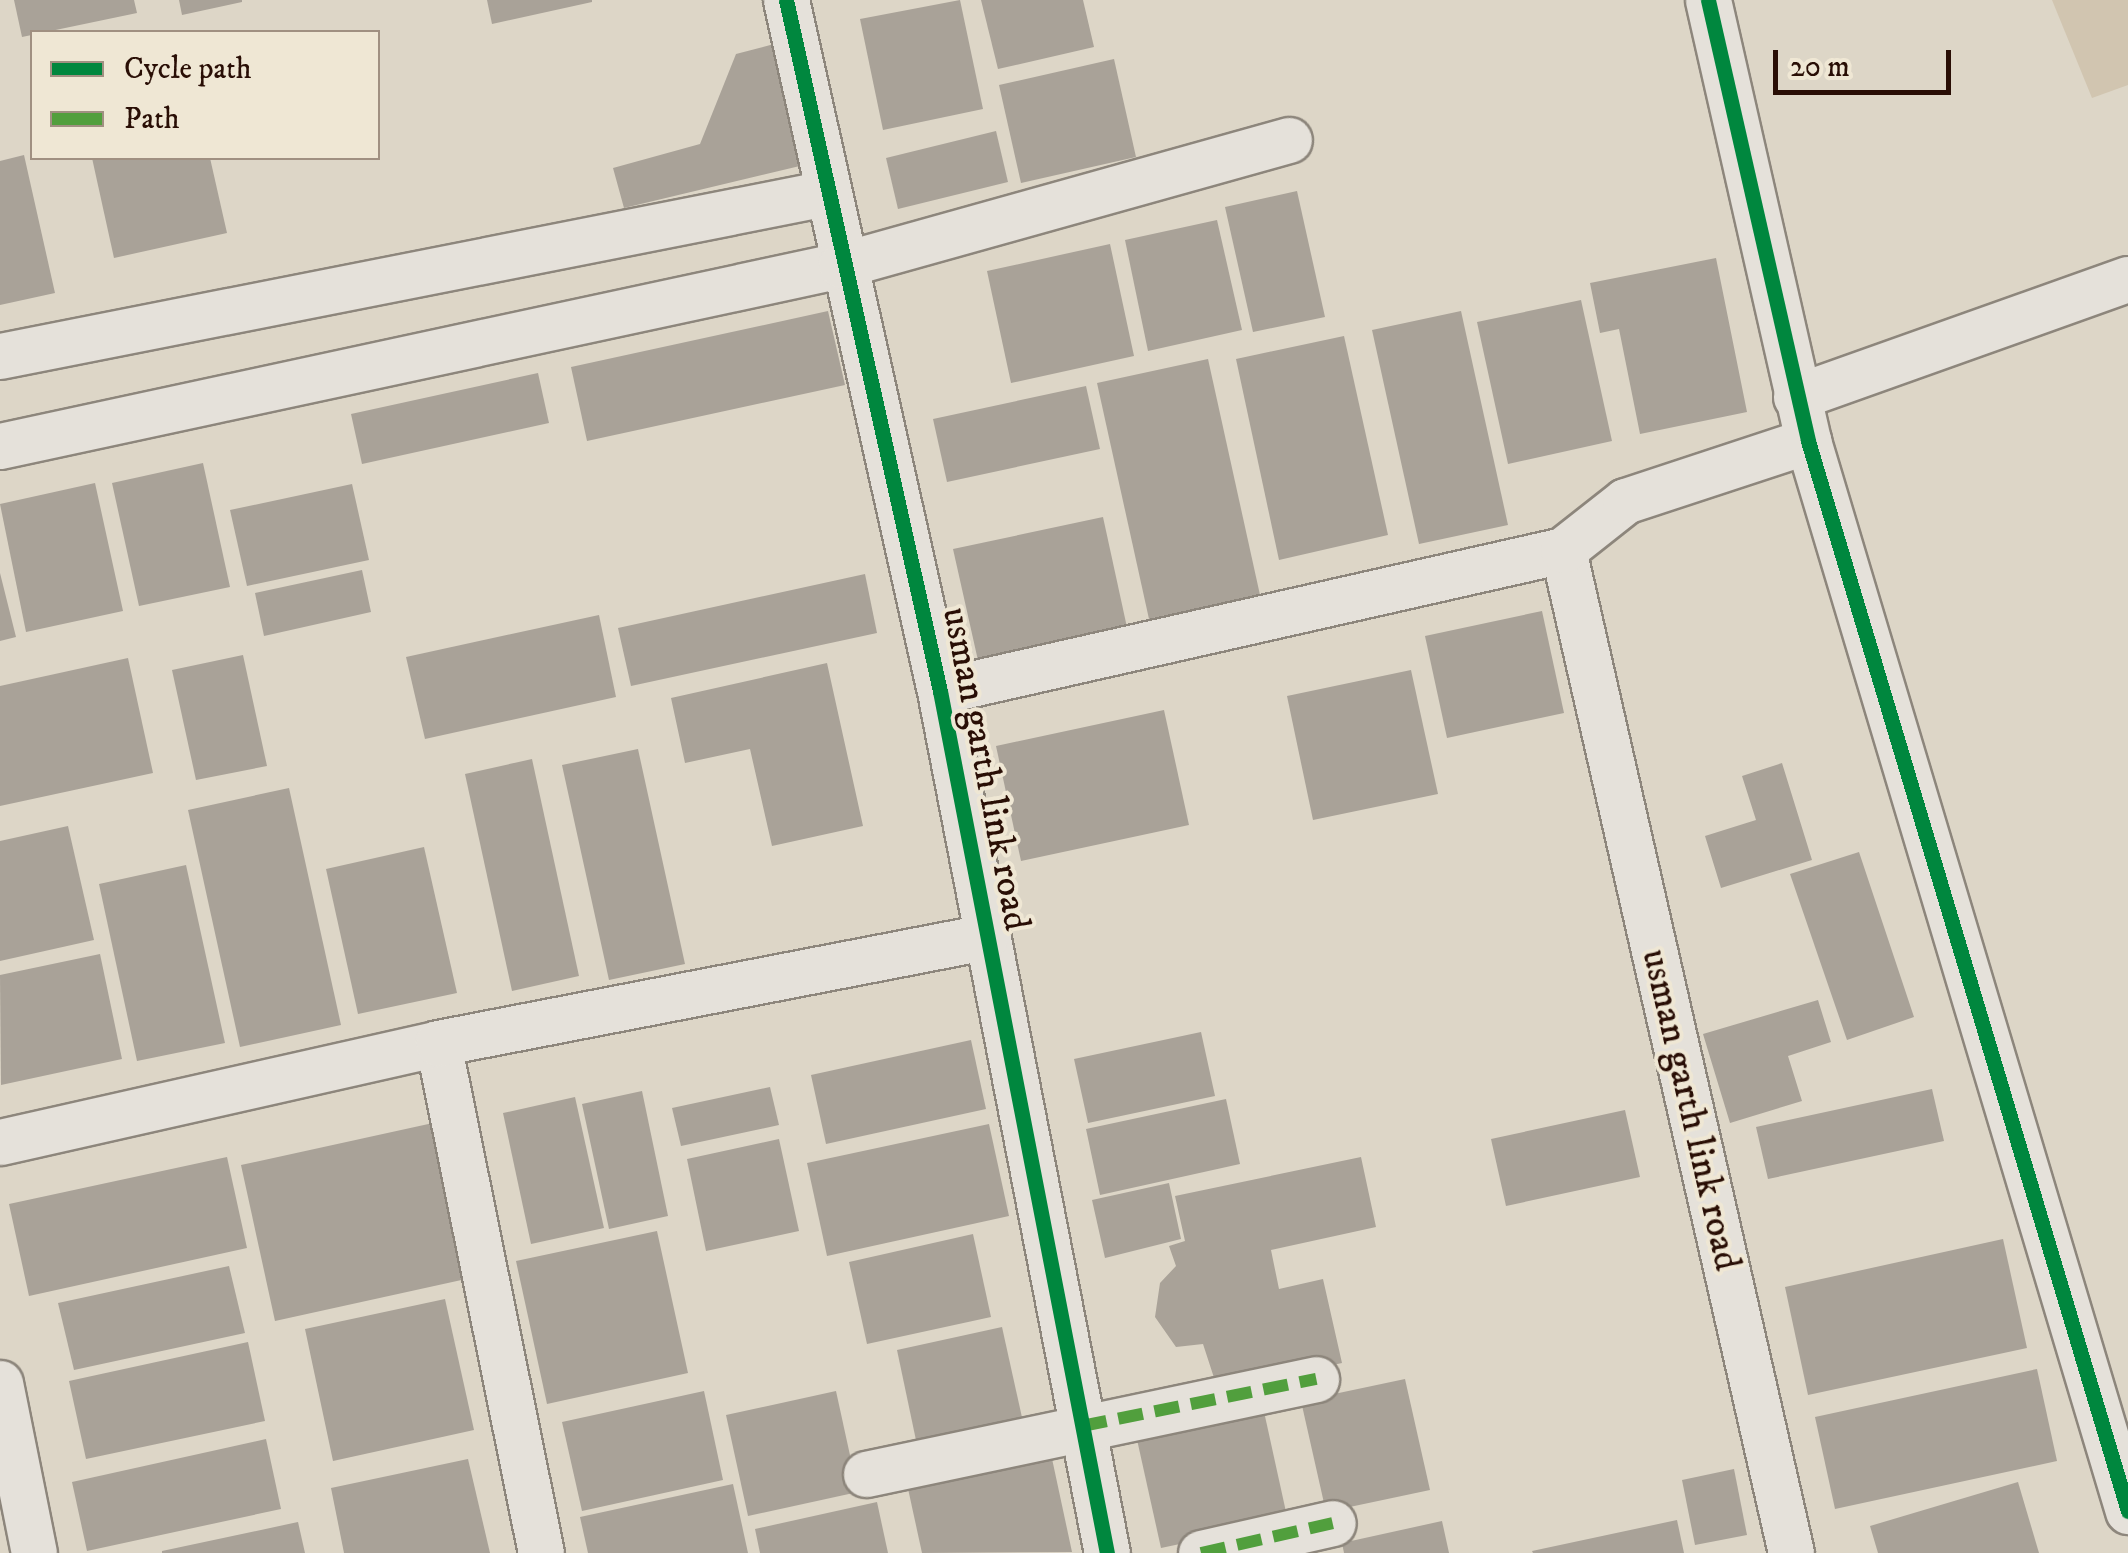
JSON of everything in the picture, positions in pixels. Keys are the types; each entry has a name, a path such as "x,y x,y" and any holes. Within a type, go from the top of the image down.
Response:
{"street":[{"name":"usman garth link road","path":"786,0 841,265 940,691 1108,1553"},
{"path":"1708,0 1808,441 2128,1512"},
{"path":"0,446 841,265 1290,140"},
{"path":"0,356 826,193"},
{"path":"1796,397 2128,278"},
{"path":"940,691 1563,550 1625,502 1808,441"},
{"name":"usman garth link road","path":"1563,550 1791,1553"},
{"path":"0,1142 438,1043 985,937"},
{"path":"438,1043 542,1553"},
{"path":"866,1474 1316,1379"},
{"path":"0,1383 6,1439 34,1553"},
{"path":"1201,1553 1333,1523"}],"shaded area":[{"path":"2052,0 2128,0 2128,85 2092,98"}],"building":[{"path":"14,0 134,0 137,13 56,30 30,30 30,35 22,37"},
{"path":"179,0 242,0 242,2 182,15"},
{"path":"487,0 592,0 592,2 492,24"},
{"path":"960,0 983,109 883,130 860,19"},
{"path":"981,0 1083,0 1094,47 998,69"},
{"path":"774,44 804,165 624,208 613,168 700,144 736,54"},
{"path":"1114,59 1136,157 1021,183 999,85"},
{"path":"996,131 1008,182 898,209 886,158"},
{"path":"24,155 55,293 0,305 0,161"},
{"path":"92,160 210,160 227,233 114,258"},
{"path":"1297,191 1325,317 1253,332 1225,207"},
{"path":"1217,220 1242,330 1148,351 1125,240"},
{"path":"1110,244 1134,356 1011,383 987,271"},
{"path":"1716,258 1747,412 1640,434 1619,329 1600,333 1590,283"},
{"path":"1581,300 1612,441 1508,464 1477,322"},
{"path":"828,311 845,385 587,441 571,367"},
{"path":"1461,311 1508,525 1419,544 1372,330"},
{"path":"1344,336 1388,535 1279,560 1236,359"},
{"path":"1208,359 1260,595 1149,619 1097,383"},
{"path":"538,373 549,423 362,464 351,414"},
{"path":"1086,386 1100,449 947,482 933,419"},
{"path":"203,463 230,587 139,606 112,483"},
{"path":"95,483 123,611 26,632 0,504"},
{"path":"352,484 369,560 247,586 230,510"},
{"path":"1103,517 1128,632 979,665 953,549"},
{"path":"362,570 371,612 264,636 255,593"},
{"path":"0,573 16,637 0,641"},
{"path":"865,574 877,633 631,686 618,628"},
{"path":"1542,611 1564,713 1447,738 1425,636"},
{"path":"599,615 616,697 425,739 406,657"},
{"path":"243,655 267,766 196,780 172,670"},
{"path":"128,658 153,773 0,806 0,686"},
{"path":"827,663 863,826 772,846 750,749 685,763 671,698"},
{"path":"1411,670 1438,794 1313,820 1287,696"},
{"path":"1164,710 1189,825 1021,861 996,746"},
{"path":"638,749 685,964 609,980 562,765"},
{"path":"532,759 579,976 512,991 465,774"},
{"path":"1782,763 1812,860 1721,888 1705,836 1756,820 1742,776"},
{"path":"289,788 341,1025 240,1047 188,810"},
{"path":"68,826 94,940 0,961 0,841"},
{"path":"424,847 457,993 358,1014 326,869"},
{"path":"1859,852 1914,1017 1847,1040 1790,874"},
{"path":"186,865 225,1043 137,1061 99,884"},
{"path":"100,954 122,1059 1,1085 0,975"},
{"path":"1818,1000 1831,1042 1788,1056 1802,1101 1730,1123 1703,1034"},
{"path":"1201,1032 1215,1096 1088,1123 1074,1059"},
{"path":"971,1040 986,1109 826,1144 811,1075"},
{"path":"770,1087 779,1125 681,1146 672,1108"},
{"path":"1932,1089 1944,1141 1768,1179 1756,1127"},
{"path":"642,1091 668,1216 609,1229 582,1104"},
{"path":"575,1097 604,1228 531,1244 503,1113"},
{"path":"1226,1099 1240,1164 1100,1195 1086,1129"},
{"path":"1625,1110 1640,1177 1506,1206 1491,1139"},
{"path":"433,1123 466,1279 275,1321 241,1165"},
{"path":"989,1124 1009,1216 827,1256 807,1163"},
{"path":"779,1139 799,1231 706,1251 687,1159"},
{"path":"227,1157 247,1248 29,1296 9,1204"},
{"path":"1361,1157 1376,1227 1271,1250 1279,1289 1323,1279 1342,1363 1218,1390 1203,1344 1176,1347 1155,1317 1160,1283 1176,1266 1169,1246 1185,1241 1175,1196"},
{"path":"1169,1183 1181,1239 1105,1258 1092,1200"},
{"path":"657,1231 688,1373 547,1404 516,1261"},
{"path":"973,1234 991,1317 867,1344 849,1262"},
{"path":"2003,1239 2027,1348 1808,1395 1785,1287"},
{"path":"229,1266 245,1333 74,1370 58,1303"},
{"path":"445,1299 474,1430 333,1461 305,1329"},
{"path":"1002,1327 1023,1422 917,1445 897,1350"},
{"path":"248,1342 265,1421 86,1459 69,1381"},
{"path":"2037,1369 2057,1461 1835,1509 1815,1417"},
{"path":"1405,1379 1430,1490 1326,1512 1301,1401"},
{"path":"704,1391 723,1480 582,1511 562,1422"},
{"path":"836,1391 858,1492 748,1516 726,1415"},
{"path":"1261,1398 1288,1521 1161,1548 1134,1426"},
{"path":"266,1439 281,1509 87,1551 72,1482"},
{"path":"1051,1454 1072,1552 922,1553 907,1484"},
{"path":"468,1459 490,1553 344,1553 331,1488"},
{"path":"1734,1469 1747,1535 1695,1545 1682,1480"},
{"path":"2018,1482 2039,1553 1878,1553 1870,1526"},
{"path":"733,1484 748,1553 588,1553 580,1517"},
{"path":"877,1502 888,1553 760,1553 755,1529"},
{"path":"1677,1520 1684,1553 1532,1551"},
{"path":"1442,1521 1449,1553 1344,1553 1342,1543"},
{"path":"298,1522 305,1553 162,1553 162,1551"}],"marked path":[{"path":"1082,1426 1316,1379"},
{"path":"1201,1553 1333,1523"}],"cycle path":[{"path":"786,0 940,691 1107,1553"},
{"path":"1708,0 1808,441 2128,1511"}]}
